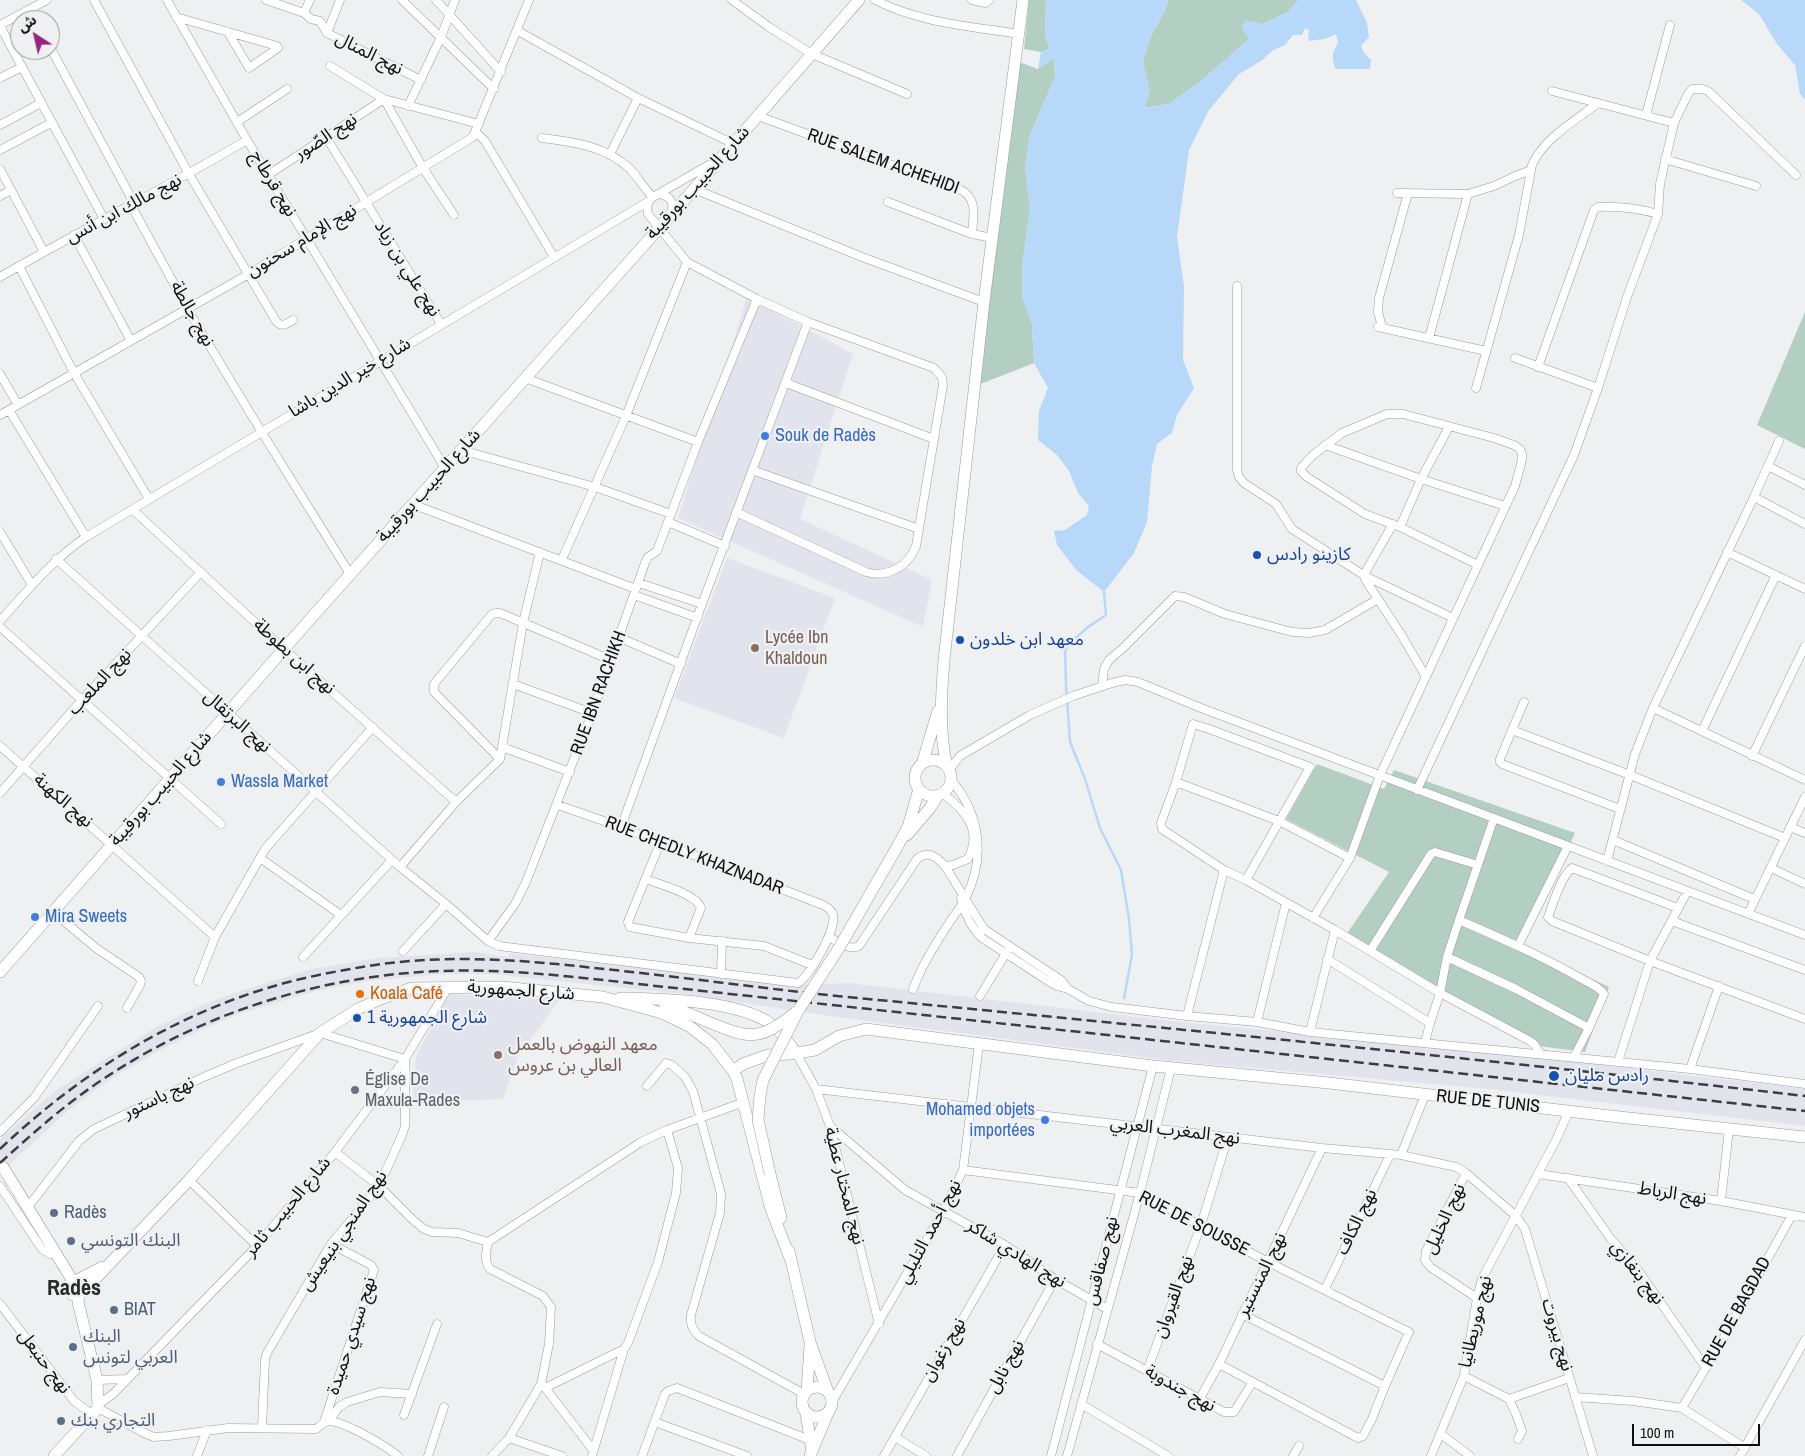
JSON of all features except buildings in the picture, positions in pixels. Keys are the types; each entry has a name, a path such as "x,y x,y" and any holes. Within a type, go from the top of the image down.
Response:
{"main road":[{"name":"شارع الحبيب بورقيبة","path":"0,972 412,504 734,144 859,0"},
{"path":"900,843 940,794 949,786 949,772 942,729 941,699 944,660 984,302 1023,0"},
{"path":"940,794 931,796 924,794 919,790 915,776 922,764 941,699"},
{"path":"922,764 935,760 941,762 949,772"},
{"path":"812,1451 830,1402 810,1342 770,1174 758,1120 760,1096 763,1080 798,1011 900,843 919,790"},
{"name":"شارع الجمهورية","path":"74,1291 110,1263 189,1180 320,1033 358,1009 383,998 412,988 449,986 502,987 604,997 662,1013 689,1026 712,1044 735,1075 744,1102 769,1202 790,1258"},
{"path":"604,997 654,999 723,1006 753,1014 772,1025 781,1033 796,1053"},
{"path":"654,999 736,1034 756,1035 774,1029 798,1011"},
{"name":"RUE DE TUNIS","path":"735,1075 743,1064 768,1054 815,1050 840,1036 866,1029 1153,1066 1329,1083 1805,1137"},
{"path":"1,1169 28,1207 74,1291 97,1380 97,1409 54,1456"},
{"path":"1,1169 50,1254 74,1291"},
{"path":"810,1342 806,1392 802,1406 806,1414 812,1451"},
{"path":"806,1392 820,1387 830,1402"},
{"path":"806,1414 815,1418 824,1416 830,1402"}],"street":[{"path":"47,0 0,26 104,219"},
{"path":"94,0 189,174 247,275 278,323 284,325 293,320"},
{"name":"نهج قرطاج","path":"167,0 247,140 445,468"},
{"name":"نهج المنال","path":"266,0 304,13 311,19 320,21 327,33 421,80"},
{"path":"304,13 310,0"},
{"path":"327,33 340,0"},
{"path":"402,0 494,89"},
{"path":"436,0 501,72"},
{"path":"408,106 455,0"},
{"name":"نهج الإمام سحنون","path":"0,415 307,240 473,137 480,124 529,0"},
{"path":"732,0 769,27 812,54 907,94"},
{"path":"876,0 928,20 1018,34"},
{"path":"972,0 985,3 989,0"},
{"path":"176,17 277,46 278,48 248,68 228,32"},
{"path":"1646,115 1670,25"},
{"path":"518,31 638,98 734,144"},
{"name":"نهج جالطة","path":"57,60 134,203 132,207 191,315 350,574"},
{"path":"330,66 384,99 480,124"},
{"path":"0,78 22,67"},
{"path":"237,122 287,89"},
{"path":"1417,790 1574,455 1627,297 1658,214 1659,189 1674,123 1688,94 1692,89 1708,91 1796,175"},
{"path":"1552,91 1674,123"},
{"path":"610,154 638,98"},
{"path":"384,99 423,168 454,216"},
{"name":"نهج الصّور","path":"268,175 384,99"},
{"path":"0,125 41,103"},
{"path":"1476,388 1519,235 1531,170 1537,154 1545,145 1598,103"},
{"name":"RUE SALEM ACHEHIDI","path":"758,116 963,191 969,196 973,204 972,234"},
{"path":"0,150 51,123"},
{"path":"476,132 486,141 554,256"},
{"name":"نهج علي بن زياد","path":"326,137 441,324"},
{"path":"542,138 575,142 598,148 610,154 630,169 654,197"},
{"name":"نهج مالك ابن أنس","path":"0,275 189,174 247,140"},
{"name":"شارع خير الدين باشا","path":"0,621 56,560 86,536 133,510 379,360 720,159"},
{"path":"1665,159 1756,186"},
{"path":"0,169 44,252"},
{"path":"1397,193 1468,194 1494,186 1531,170"},
{"path":"694,189 862,257 984,302"},
{"path":"0,196 11,190"},
{"path":"1408,193 1379,298 1379,327 1486,351"},
{"path":"1430,338 1468,194"},
{"path":"670,215 673,208 670,198 666,195 654,197 647,207 648,214 660,226 687,262 758,299 808,322 938,371 943,381 914,552 906,562 893,571 871,573 736,512"},
{"path":"888,202 972,234 993,238"},
{"path":"1538,366 1594,210 1598,207 1618,206 1640,208 1658,214"},
{"path":"74,235 131,341"},
{"path":"562,560 626,416 687,262"},
{"path":"19,266 74,373 149,499"},
{"path":"1237,286 1237,470 1239,477 1244,483 1276,504 1292,529 1365,576 1453,618"},
{"name":"RUE IBN RACHIKH","path":"488,941 515,904 526,882 570,772 647,559 650,555 656,553 698,442 758,299"},
{"path":"621,827 736,512 808,322"},
{"path":"1515,358 1598,388"},
{"path":"0,374 18,405"},
{"path":"525,378 698,442"},
{"path":"786,383 934,439"},
{"path":"9,410 86,536"},
{"path":"1313,918 1350,858 1380,775 1426,677 1478,565 1505,506 1520,470 1522,454 1520,449 1514,445 1494,438 1403,414 1387,414 1342,433 1325,445 1301,468 1302,474 1365,514 1396,526 1478,565"},
{"path":"1426,677 1367,583 1365,576 1366,571 1396,526 1449,427"},
{"path":"1607,861 1634,754 1653,708 1779,441"},
{"path":"1325,445 1505,506"},
{"path":"461,450 595,487 671,514"},
{"path":"1768,466 1805,485"},
{"path":"752,470 919,529"},
{"path":"1754,497 1805,524"},
{"path":"412,504 636,589 698,618"},
{"name":"نهج ابن بطوطة","path":"133,510 284,649 456,802"},
{"path":"668,522 724,546"},
{"path":"0,532 32,585"},
{"path":"400,867 456,802 500,759 522,623 540,552"},
{"path":"1728,552 1805,589"},
{"name":"نهج البرتقال","path":"56,560 392,860 488,941"},
{"name":"نهج الملعب","path":"0,793 201,572"},
{"path":"1702,731 1776,575"},
{"path":"636,589 702,604"},
{"path":"1102,686 1104,668 1109,660 1176,596 1184,597 1225,614 1292,632 1309,633 1325,630 1378,599"},
{"path":"500,759 434,692 433,688 434,684 492,614 500,613 611,660"},
{"path":"0,627 221,824"},
{"path":"618,637 681,664"},
{"path":"1752,756 1805,646"},
{"path":"913,990 928,956 963,898 976,869 977,833 975,821 949,772 960,756 1030,715 1059,701 1125,680 1138,682 1201,708 1417,790 1805,935"},
{"path":"512,684 592,713"},
{"path":"1524,702 1500,762 1620,809"},
{"path":"1653,708 1805,780"},
{"path":"1246,880 1309,766 1194,724 1161,823 1162,829 1224,870 1246,880 1335,930 1440,994 1530,1041 1541,1054"},
{"path":"198,981 215,937 265,849 373,727"},
{"path":"1512,730 1630,775 1785,838"},
{"name":"نهج الكهنة","path":"0,746 215,937"},
{"path":"502,747 570,772"},
{"path":"1176,782 1278,821 1350,858"},
{"path":"940,794 957,803 965,812 973,837 972,852 968,859 945,866"},
{"path":"1748,914 1805,797"},
{"name":"RUE CHEDLY KHAZNADAR","path":"558,804 822,905 834,915 834,926 829,937"},
{"path":"1425,1043 1440,994 1447,957 1458,920 1494,818"},
{"path":"1790,827 1805,834"},
{"path":"1613,840 1754,899"},
{"path":"660,843 628,922 630,927 689,938 764,946 812,965"},
{"path":"1518,946 1568,846"},
{"path":"1370,951 1431,854 1435,852 1478,865"},
{"path":"488,941 506,948 798,983 804,978 829,937 848,948 857,947 863,941 917,858 930,854 939,859 945,866 963,898 984,929 1061,980 1068,988"},
{"path":"260,858 341,915"},
{"path":"303,957 392,860"},
{"path":"1678,908 1572,868 1568,871 1556,894 1548,916 1550,919 1650,962 1805,1019"},
{"path":"1771,868 1805,884"},
{"path":"1187,1016 1224,870"},
{"path":"645,879 694,898 700,904 701,908 689,938"},
{"path":"1618,1062 1650,962 1687,892"},
{"path":"963,898 975,931 991,945 1057,986 1068,988 1095,1003 1187,1016 1257,1022 1310,1032 1690,1069 1805,1084"},
{"path":"1257,1022 1286,903"},
{"path":"403,951 446,904"},
{"path":"53,912 96,948 139,977 140,985 127,1008"},
{"path":"1458,920 1518,946 1572,973 1604,992 1574,1057"},
{"path":"1672,921 1805,970"},
{"path":"1310,1032 1335,930"},
{"path":"721,974 722,941"},
{"path":"980,996 1010,947"},
{"path":"1447,957 1516,989 1589,1028"},
{"path":"1327,959 1430,1023"},
{"name":"شارع الحبيب ثامر","path":"97,1409 257,1246 335,1152 405,1059 449,986"},
{"path":"1690,1069 1719,986"},
{"path":"0,1132 34,1098 98,1006"},
{"path":"320,1033 405,1059"},
{"name":"نهج باستور","path":"28,1207 79,1141 94,1129 206,1076 320,1033"},
{"name":"نهج أحمد التليلي","path":"830,1402 879,1324 944,1210 963,1170 979,1044"},
{"path":"286,1045 295,1062"},
{"name":"نهج المختار عطية","path":"796,1053 816,1089 830,1126 879,1324"},
{"name":"نهج المنجي بنيعيش","path":"262,1427 265,1360 267,1353 331,1244 378,1186 402,1135 405,1126 405,1059"},
{"path":"647,1086 663,1065 668,1063 689,1082 701,1118 720,1194 721,1204 690,1324 694,1332 806,1392"},
{"name":"نهج صفاقس","path":"1051,1456 1119,1190 1153,1066"},
{"name":"نهج صفاقس","path":"1067,1456 1140,1192 1171,1068"},
{"name":"نهج المغرب العربي","path":"816,1089 1322,1148 1401,1155 1456,1167 1466,1173 1516,1216"},
{"path":"1401,1155 1425,1095"},
{"path":"492,1456 509,1438 543,1386 549,1344 551,1307 543,1296 490,1269 487,1265 486,1256 488,1242 622,1153 667,1130 744,1102"},
{"name":"نهج موريطانيا","path":"1431,1456 1464,1376 1482,1278 1556,1140 1569,1111"},
{"name":"نهج الهادي شاكر","path":"830,1126 898,1185 1005,1245 1107,1309"},
{"path":"1721,1201 1729,1129"},
{"path":"593,1453 624,1349 633,1331 658,1262 676,1193 678,1168 667,1130"},
{"name":"نهج القيروان","path":"1147,1370 1201,1224 1228,1137"},
{"name":"نهج المنستير","path":"1200,1400 1322,1148"},
{"path":"335,1152 378,1186 412,1220 424,1229 432,1232 458,1233 488,1242"},
{"name":"نهج الكاف","path":"1325,1289 1390,1155"},
{"name":"RUE DE SOUSSE","path":"963,1170 1140,1192 1268,1262 1409,1332 1384,1386"},
{"name":"نهج الخليل","path":"1466,1173 1426,1251 1425,1260 1430,1267 1477,1298"},
{"name":"نهج الرباط","path":"1538,1174 1721,1201 1805,1217"},
{"name":"نهج بنغازي","path":"1568,1178 1611,1239 1638,1270 1706,1368"},
{"path":"189,1180 257,1246"},
{"path":"0,1186 42,1249 50,1254"},
{"name":"RUE DE BAGDAD","path":"1682,1408 1792,1215"},
{"name":"نهج بيروت","path":"1516,1216 1525,1229 1593,1456"},
{"name":"نهج سيدي حميدة","path":"327,1422 374,1270 370,1265 331,1244"},
{"name":"نهج زغوان","path":"884,1456 1005,1245"},
{"name":"نهج نابل","path":"957,1456 1055,1278"},
{"name":"نهج حنبعل","path":"0,1304 74,1401 97,1409 144,1434 154,1437 228,1428 316,1428 327,1422"},
{"path":"1219,1364 1358,1438 1363,1436 1372,1418 1384,1386 1242,1314"},
{"path":"404,1415 437,1324"},
{"path":"1740,1456 1805,1340"},
{"name":"نهج جندوبة","path":"1097,1344 1224,1412 1232,1413 1236,1410 1252,1383"},
{"path":"543,1386 624,1349"},
{"path":"1464,1376 1509,1399 1522,1432 1518,1439"},
{"path":"1509,1399 1569,1378"},
{"path":"97,1380 127,1379"},
{"path":"543,1386 593,1453"},
{"path":"642,1456 665,1394 677,1388 812,1451"},
{"path":"398,1456 358,1431 327,1422 347,1402 380,1392 412,1394"},
{"path":"1575,1397 1633,1401 1682,1408 1746,1448"},
{"path":"1081,1404 1168,1456"},
{"path":"428,1456 444,1407"},
{"path":"655,1422 748,1456"},
{"path":"197,1456 207,1430"},
{"path":"1440,1434 1470,1456"},
{"path":"895,1437 926,1456"},
{"path":"509,1438 562,1456"},
{"path":"1293,1456 1298,1446"}],"shaded area":[{"name":"Souk de Radès","path":"747,297 853,354 800,519 932,580 923,627 678,518"},
{"name":"Lycée Ibn Khaldoun","path":"727,558 835,598 784,738 674,698"},
{"path":"475,952 508,957 509,953 795,985 849,983 1181,1022 1483,1051 1805,1089 1805,1126 1479,1088 1173,1061 837,1017 684,994 491,974 441,974 366,981 316,991 238,1014 203,1029 164,1048 115,1076 70,1109 0,1173 0,1139 56,1090 155,1028 195,1008 234,993 312,969 378,958"},
{"path":"449,994 560,999 518,1057 503,1099 414,1102 416,1056"}],"green space":[{"path":"1029,0 1046,0 1045,37 1050,48 1041,52 1024,49"},
{"path":"1168,0 1298,0 1288,12 1245,33 1249,39 1201,81 1169,104 1144,108 1143,60 1152,33 1165,11"},
{"path":"1054,58 1055,77 1030,135 1025,166 1030,208 1022,267 1022,296 1032,324 1034,363 973,387 1019,62 1038,69"},
{"path":"1805,312 1805,449 1757,425"},
{"path":"1317,764 1384,789 1394,770 1575,833 1523,946 1609,987 1585,1052 1531,1045 1346,935 1389,872 1286,819"}],"water":[{"path":"1046,0 1168,0 1165,11 1152,33 1143,60 1150,91 1145,108 1169,104 1201,81 1249,39 1241,26 1247,20 1264,24 1288,12 1298,0 1356,0 1367,23 1369,37 1361,46 1364,53 1371,60 1370,69 1336,69 1333,62 1333,53 1338,43 1336,34 1325,39 1308,41 1309,30 1305,28 1302,35 1293,35 1285,45 1272,51 1261,61 1239,74 1209,110 1189,150 1177,237 1184,286 1183,360 1194,388 1177,415 1172,433 1157,444 1152,466 1147,522 1134,553 1104,592 1076,570 1057,545 1054,531 1065,530 1087,515 1089,506 1078,493 1069,471 1057,455 1038,440 1039,411 1048,388 1034,363 1032,324 1022,296 1022,267 1030,208 1025,166 1030,135 1055,77 1054,58 1038,69 1041,52 1050,48 1045,37"},
{"path":"1741,0 1805,0 1805,100 1800,94 1795,65 1777,44 1759,14"}],"waterway":[{"path":"1104,592 1106,615 1088,627 1068,645 1065,651 1066,685 1070,742 1085,779 1100,828 1121,870 1129,919 1132,955 1124,998"}],"railway":[{"path":"0,1149 60,1097 93,1074 126,1052 196,1015 233,1000 293,981 362,967 423,960 453,959 483,959 574,966 779,990 1563,1069 1805,1096"},
{"path":"0,1163 57,1113 107,1077 150,1051 195,1028 242,1009 290,994 390,975 440,971 501,971 594,979 1805,1111"}],"place":[{"name":"Souk de Radès","path":"765,436"},
{"name":"كازينو رادس","path":"1257,555"},
{"name":"معهد ابن خلدون","path":"960,640"},
{"name":"Lycée Ibn Khaldoun","path":"755,648"},
{"name":"Wassla Market","path":"221,782"},
{"name":"Mira Sweets","path":"35,917"},
{"name":"Koala Café","path":"360,994"},
{"name":"شارع الجمهورية 1","path":"357,1018"},
{"name":"معهد النهوض بالعمل العالي بن عروس","path":"498,1055"},
{"name":"رادس مليان","path":"1554,1076"},
{"name":"Église De Maxula-Rades","path":"355,1090"},
{"name":"Mohamed objets importées","path":"1045,1120"},
{"name":"Radès","path":"54,1213"},
{"name":"البنك التونسي","path":"71,1241"},
{"name":"BIAT","path":"114,1310"},
{"name":"البنك العربي لتونس","path":"73,1347"},
{"name":"التجاري بنك","path":"61,1421"}],"district":[{"name":"Radès","path":"74,1289"}]}
